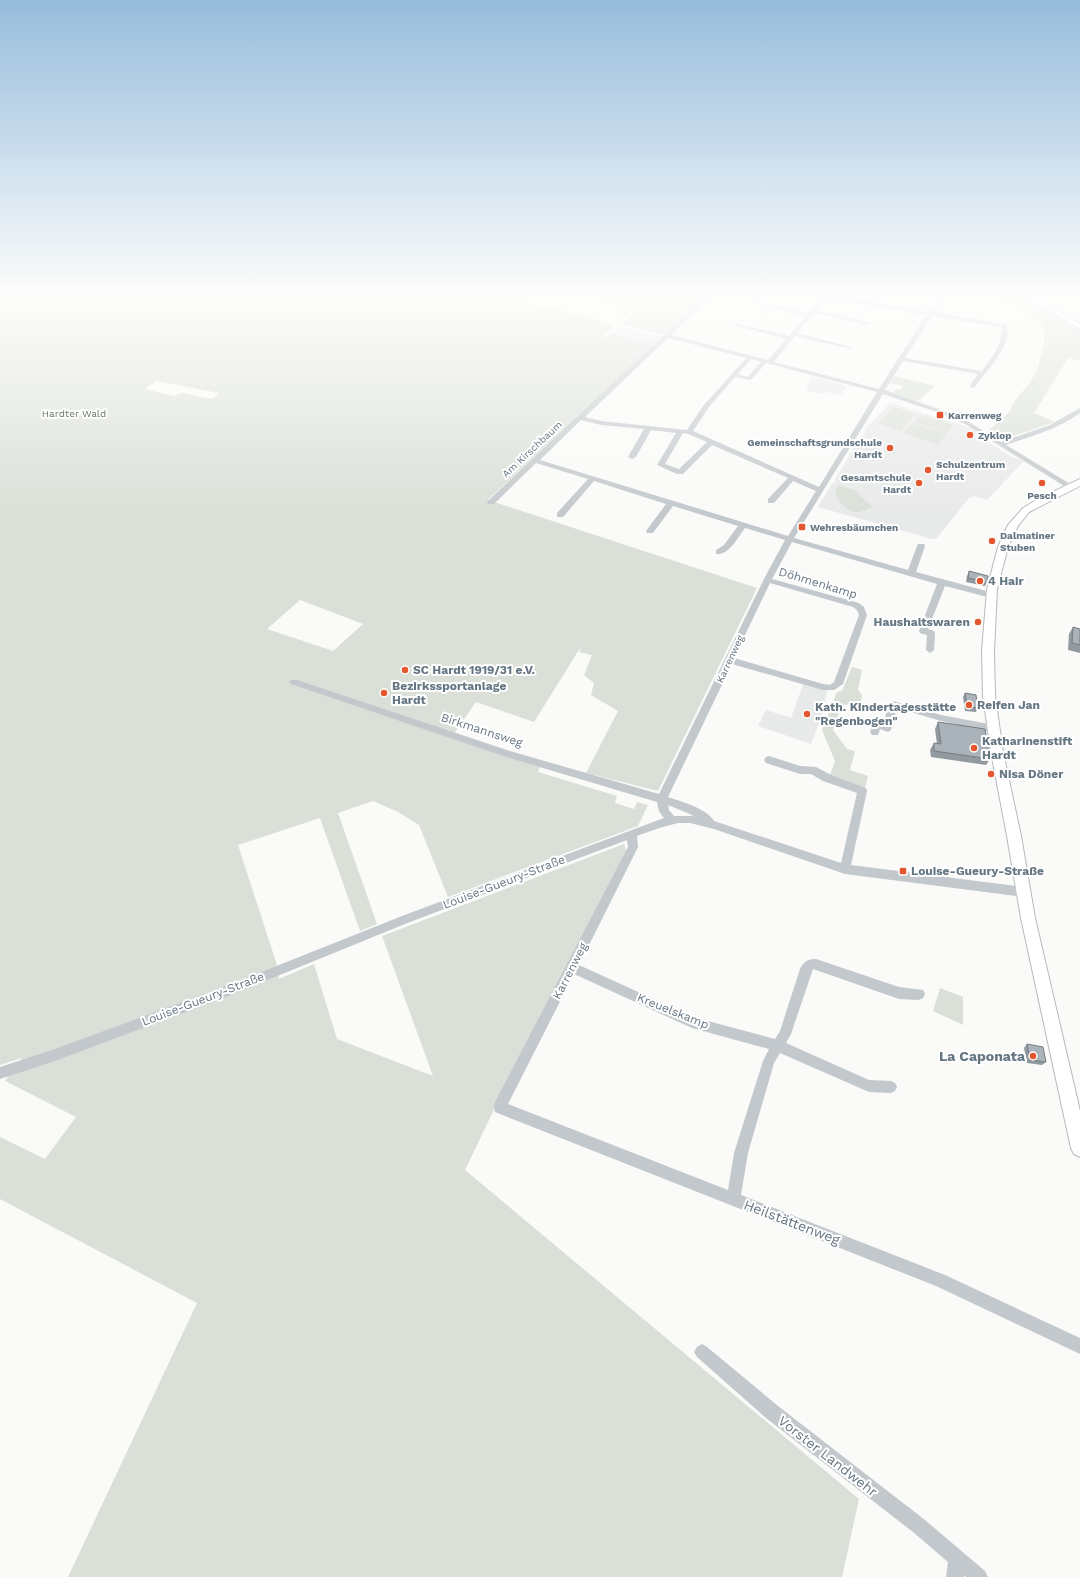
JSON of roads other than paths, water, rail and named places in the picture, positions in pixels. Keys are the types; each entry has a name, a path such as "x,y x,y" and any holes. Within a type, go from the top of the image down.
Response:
{"main road":[{"path":"1075,484 1026,510 1015,523 1003,547 992,595 988,651 989,696 1024,892 1080,1148"}],"street":[{"name":"Am Kirschbaum","path":"491,502 631,370"},
{"path":"689,432 706,406 738,370"},
{"path":"734,375 749,379 758,370"},
{"path":"796,370 881,391 955,418 1075,484"},
{"name":"Karrenweg","path":"672,821 675,813 666,800 768,580 790,539 895,370"},
{"path":"963,370 983,373"},
{"path":"972,387 974,381 985,370"},
{"path":"1001,444 1055,426 1068,420 1080,410"},
{"path":"580,418 602,423 648,429 689,432 791,479 820,490"},
{"path":"632,457 648,429"},
{"path":"680,432 661,465 680,472 711,442"},
{"path":"534,460 790,539 911,574 992,595"},
{"path":"560,515 593,478"},
{"path":"771,501 791,479"},
{"path":"650,531 671,503"},
{"path":"719,552 727,547 743,525"},
{"path":"911,574 921,546"},
{"name":"Döhmenkamp","path":"730,660 823,687 831,688 838,684 863,615 861,609 856,605 768,580"},
{"path":"930,650 931,633 923,631 942,582"},
{"name":"Birkmannsweg","path":"294,682 509,754 666,800"},
{"path":"875,732 877,724 888,728 893,704 941,718 994,729"},
{"path":"769,760 800,770 813,770 827,778 862,792 845,869"},
{"path":"666,800 694,811 714,825"},
{"name":"Louise-Gueury-Straße","path":"0,1073 55,1055 231,990 399,921 632,834 672,821 690,819 714,825 845,869 1024,892"},
{"name":"Karrenweg","path":"500,1107 633,847 632,834"},
{"path":"733,1198 741,1153 769,1061 785,1034 806,969 810,964 816,964 899,993 919,994"},
{"name":"Kreuelskamp","path":"572,967 692,1022 778,1046 869,1086 891,1087"},
{"name":"Heilstättenweg","path":"500,1107 940,1280 1080,1346"},
{"name":"Vorster Landwehr","path":"702,1352 772,1412 919,1526 979,1577"},
{"path":"954,1577 957,1558"}],"place":[{"name":"Karrenweg","path":"940,415"},
{"name":"Zyklop","path":"970,435"},
{"name":"Gemeinschaftsgrundschule Hardt","path":"890,448"},
{"name":"Schulzentrum Hardt","path":"928,470"},
{"name":"Gesamtschule Hardt","path":"919,483"},
{"name":"Pesch","path":"1042,483"},
{"name":"Wehresbäumchen","path":"802,527"},
{"name":"Dalmatiner Stuben","path":"992,541"},
{"name":"4 Hair","path":"980,581"},
{"name":"Haushaltswaren","path":"978,622"},
{"name":"SC Hardt 1919/31 e.V.","path":"405,670"},
{"name":"Bezirkssportanlage Hardt","path":"384,693"},
{"name":"Reifen Jan","path":"969,705"},
{"name":"Kath. Kindertagesstätte \"Regenbogen\"","path":"807,714"},
{"name":"Katharinenstift Hardt","path":"974,748"},
{"name":"Nisa Döner","path":"991,774"},
{"name":"Louise-Gueury-Straße","path":"903,871"},
{"name":"La Caponata","path":"1033,1056"}],"park label":[{"name":"Hardter Wald","path":"74,413"}]}
